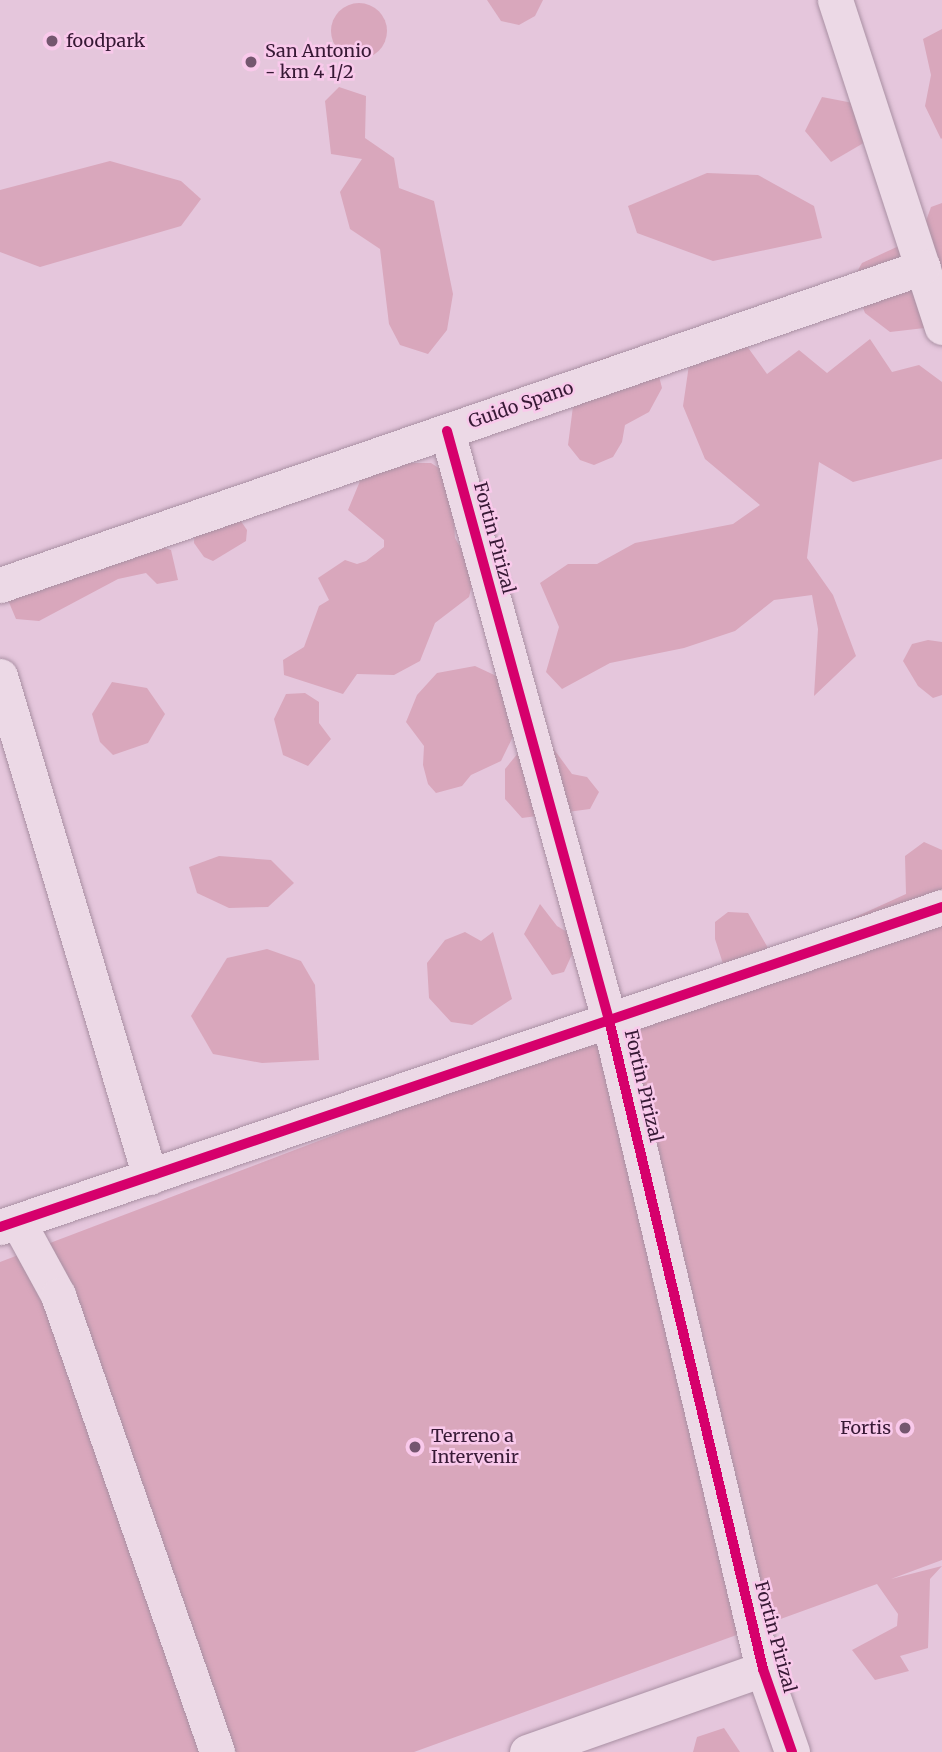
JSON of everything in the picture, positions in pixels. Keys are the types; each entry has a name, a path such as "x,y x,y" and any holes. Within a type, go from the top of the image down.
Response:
{"street":[{"path":"835,0 942,327"},
{"name":"Guido Spano","path":"0,585 923,267"},
{"name":"Fortin Pirizal","path":"447,431 609,1020 763,1669 792,1752"},
{"path":"0,676 150,1177"},
{"path":"216,1752 58,1295 9,1224 942,907"},
{"path":"527,1752 763,1669"}],"shaded area":[{"path":"487,0 543,0 535,16 519,25 501,21"},
{"path":"359,3 370,5 379,11 385,20 385,42 379,51 370,57 359,59 348,57 339,51 333,42 331,31 333,20 339,11 348,5"},
{"path":"942,29 941,139 925,106 931,75 923,39"},
{"path":"339,87 366,96 365,138 394,158 399,188 434,201 453,294 447,330 428,354 400,345 389,324 380,249 350,229 340,192 362,159 331,154 325,101"},
{"path":"822,97 853,103 879,134 831,162 805,131"},
{"path":"110,161 181,181 201,199 181,226 40,267 0,252 0,190"},
{"path":"707,173 758,175 814,206 822,238 713,261 637,233 628,206"},
{"path":"942,203 942,271 921,235 931,207"},
{"path":"914,239 942,326 890,332 865,313 852,281 862,263"},
{"path":"736,331 767,374 799,350 827,373 870,339 892,372 919,365 942,382 942,459 853,482 819,462 807,558 833,595 856,656 814,696 818,629 812,595 774,600 735,631 684,648 610,663 562,689 546,672 559,627 540,583 568,564 597,564 635,543 733,524 760,505 705,459 683,406 689,365"},
{"path":"613,355 629,368 659,376 662,388 649,412 625,425 622,442 613,457 594,465 580,460 568,445 578,368"},
{"path":"431,463 451,476 455,538 475,573 469,597 435,623 420,661 394,675 357,674 343,694 284,675 283,660 304,647 319,606 329,600 318,578 345,560 357,564 366,561 384,547 384,540 348,510 365,469"},
{"path":"236,514 247,530 246,541 213,561 204,557 194,543 195,518"},
{"path":"135,538 171,550 178,580 157,584 146,573 118,579 39,621 16,619 5,593"},
{"path":"928,640 942,642 942,695 933,698 918,686 903,661 912,644"},
{"path":"475,666 505,680 524,714 501,761 471,775 462,786 436,793 428,784 423,765 424,746 406,722 417,695 437,673"},
{"path":"112,682 147,688 165,714 148,743 113,755 100,742 92,714"},
{"path":"305,693 319,702 319,723 331,739 308,766 283,755 274,719 286,694"},
{"path":"523,747 553,748 572,774 587,777 599,792 590,809 522,818 505,799 505,769"},
{"path":"924,842 942,850 942,1560 891,1579 942,1566 930,1579 928,1648 900,1656 909,1671 875,1680 852,1650 897,1626 898,1614 877,1584 414,1752 0,1752 0,1262 597,1035 727,976 715,939 715,922 728,912 748,913 772,955 906,894 905,856"},
{"path":"219,856 271,860 294,883 268,907 229,908 197,893 189,867"},
{"path":"540,904 557,926 579,939 564,972 552,975 524,934"},
{"path":"465,932 481,941 493,932 512,999 472,1025 451,1022 429,998 427,963 445,940"},
{"path":"267,949 301,961 315,985 319,1060 262,1063 213,1054 191,1016 227,958"},
{"path":"724,1728 740,1752 693,1752 697,1737"}],"cycle path":[{"path":"447,431 609,1020 763,1669 792,1752"},
{"path":"0,1227 942,907"}],"place":[{"name":"foodpark","path":"52,41"},
{"name":"San Antonio - km 4 1/2","path":"251,62"},
{"name":"Fortis","path":"905,1428"},
{"name":"Terreno a Intervenir","path":"415,1447"}]}
